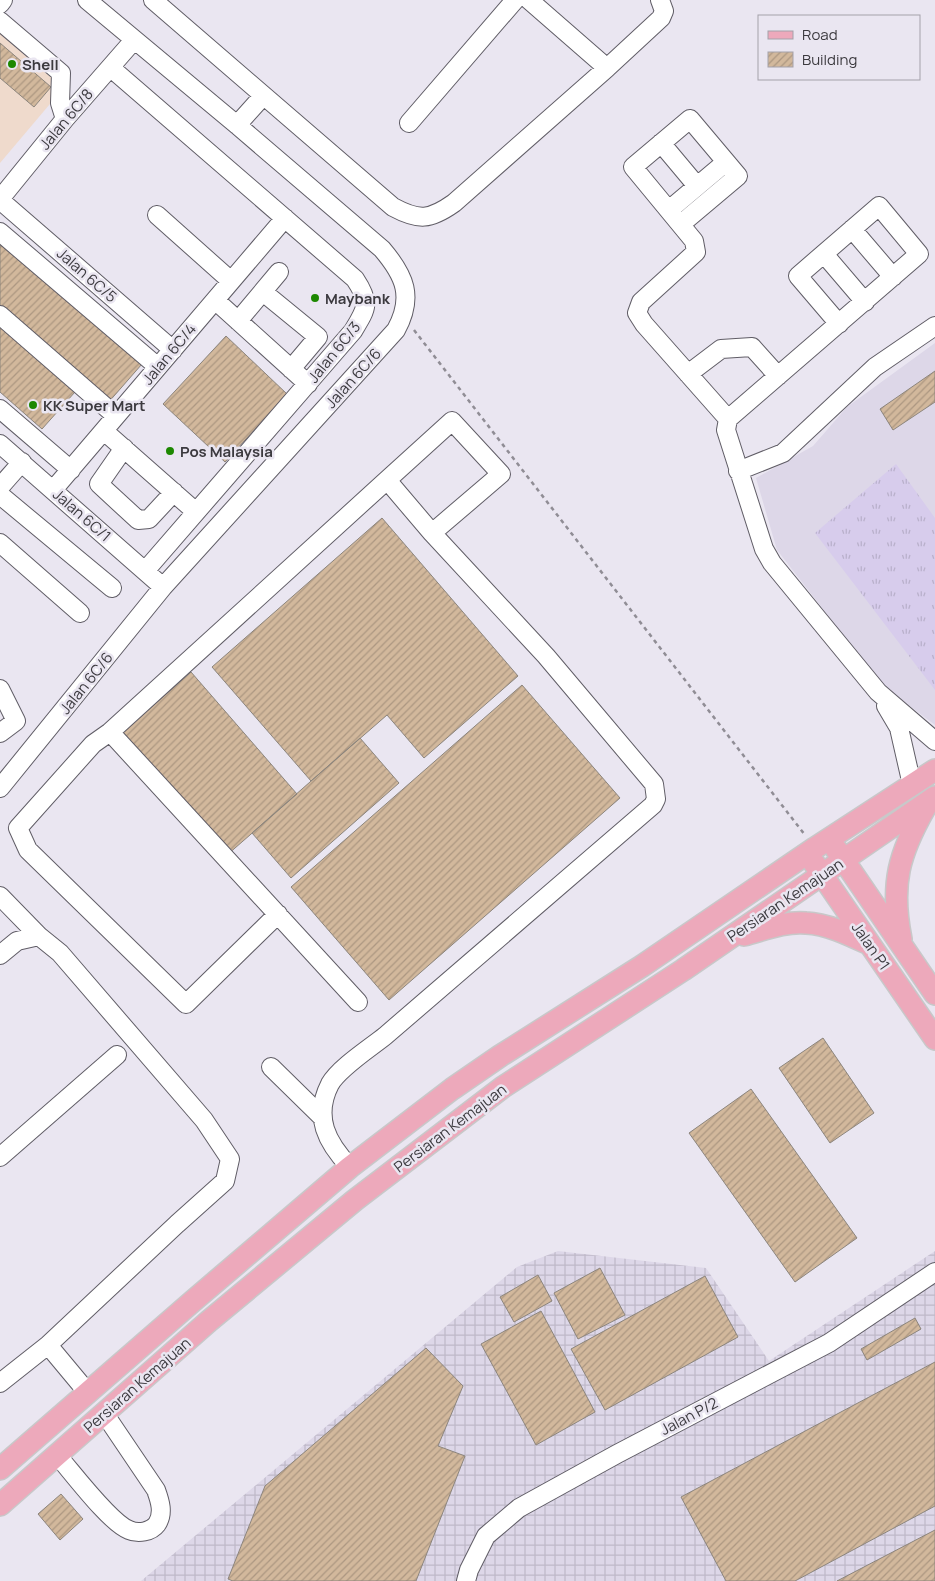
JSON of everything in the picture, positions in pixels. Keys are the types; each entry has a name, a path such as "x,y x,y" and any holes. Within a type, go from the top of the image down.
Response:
{"main road":[{"name":"Persiaran Kemajuan","path":"0,1469 350,1167 452,1089 500,1056 642,966 817,846 935,770"},
{"name":"Persiaran Kemajuan","path":"0,1505 104,1413 354,1200 503,1087 724,941 932,800"},
{"path":"902,946 897,919 898,872 908,840 932,800"},
{"name":"Jalan P1","path":"817,846 843,860 935,994"},
{"name":"Jalan P1","path":"817,846 822,875 935,1039"},
{"path":"724,941 780,925 805,922 839,931 869,944"}],"street":[{"path":"0,4 4,0"},
{"path":"87,0 382,249 394,264 403,282 406,301 404,317"},
{"path":"153,0 393,207 408,215 424,217 440,213 454,203 607,68 661,18 664,11 660,0"},
{"path":"409,123 515,0"},
{"path":"529,0 607,68"},
{"path":"2,26 60,73 60,104 65,119"},
{"name":"Jalan 6C/8","path":"0,200 65,119 134,40"},
{"name":"Jalan 6C/3","path":"111,68 355,279 365,295 365,311 354,331 145,571"},
{"path":"237,125 263,96"},
{"path":"681,224 738,176 690,119 633,167 694,241 696,252 641,302 637,312 644,324 728,418"},
{"path":"661,143 697,186"},
{"path":"669,210 726,162"},
{"name":"Jalan 6C/5","path":"0,200 173,350"},
{"path":"839,324 798,276 879,206 920,254 839,324 728,418 726,430 764,549 772,564 878,692 899,728 912,785"},
{"path":"157,214 232,280"},
{"name":"Jalan 6C/4","path":"53,490 285,218"},
{"path":"852,229 893,277"},
{"name":"Jalan 6C/5","path":"0,232 158,367"},
{"path":"824,254 864,302"},
{"path":"238,321 279,272"},
{"path":"263,292 318,337 291,369"},
{"path":"215,300 308,384"},
{"path":"0,315 116,416"},
{"name":"Jalan 6C/6","path":"0,788 163,587 396,330 404,317"},
{"path":"738,470 783,453 875,367 935,326"},
{"path":"688,374 721,349 752,347 778,376"},
{"path":"0,409 71,470"},
{"path":"278,914 186,1004 28,850 18,828 93,744 110,732 452,421 501,474 432,533"},
{"path":"104,431 196,512"},
{"name":"Jalan 6C/1","path":"0,444 163,587"},
{"path":"124,448 99,484 138,520 149,520 174,492"},
{"path":"0,487 22,462"},
{"path":"350,1167 336,1152 326,1133 322,1117 325,1100 331,1084 344,1068 392,1030 653,804 656,798 654,784 648,776 546,656 432,533 387,480"},
{"path":"0,495 112,588"},
{"path":"0,543 80,613"},
{"path":"0,689 16,721 0,733"},
{"path":"878,692 935,741"},
{"path":"110,732 358,1002"},
{"path":"0,1383 48,1346 177,1224 225,1182 230,1159 198,1113 60,953 3,904"},
{"path":"0,955 17,941 39,936"},
{"path":"0,1158 117,1055"},
{"path":"271,1067 322,1117"},
{"name":"Jalan P/2","path":"466,1581 469,1570 486,1536 519,1508 829,1342 935,1272"},
{"path":"48,1346 88,1393"},
{"path":"57,1455 109,1516 120,1525 129,1531 139,1532 150,1530 157,1524 161,1513 156,1490 104,1413"}],"path":[{"path":"404,317 817,846"}],"shaded area":[{"path":"0,30 66,85 0,163"},
{"path":"935,343 935,725 882,685 777,550 756,478 813,446 847,407"},
{"path":"558,1251 706,1268 769,1361 935,1251 935,1581 141,1581 517,1267"}],"green space":[{"path":"896,464 935,518 935,690 815,533"}],"building":[{"name":"Shell","path":"0,43 51,87 34,107 0,78"},
{"path":"0,237 142,364 107,404 0,308"},
{"path":"0,325 75,392 42,429 0,392"},
{"path":"226,336 287,394 225,462 163,404"},
{"path":"935,371 935,402 893,430 880,409"},
{"path":"382,518 518,676 424,758 387,715 311,781 212,667"},
{"path":"191,672 297,794 227,855 122,733"},
{"path":"522,685 620,798 389,1000 291,887"},
{"path":"360,738 399,783 291,878 252,833"},
{"path":"823,1038 874,1113 830,1143 779,1068"},
{"path":"751,1089 857,1238 795,1282 689,1133"},
{"path":"600,1268 625,1315 578,1339 554,1293"},
{"path":"538,1275 552,1301 514,1322 500,1297"},
{"path":"705,1276 738,1337 605,1410 571,1349"},
{"path":"541,1311 595,1412 536,1445 481,1344"},
{"path":"915,1318 921,1329 867,1360 861,1349"},
{"path":"426,1348 463,1386 438,1446 465,1456 416,1581 233,1581 228,1579 265,1486"},
{"path":"935,1362 935,1506 795,1581 726,1581 681,1497"},
{"path":"61,1494 83,1519 60,1540 38,1514"},
{"path":"935,1530 935,1581 837,1581"}],"place":[{"name":"Shell","path":"12,64"},
{"name":"Maybank","path":"315,298"},
{"name":"KK Super Mart","path":"33,405"},
{"name":"Pos Malaysia","path":"170,451"}]}
